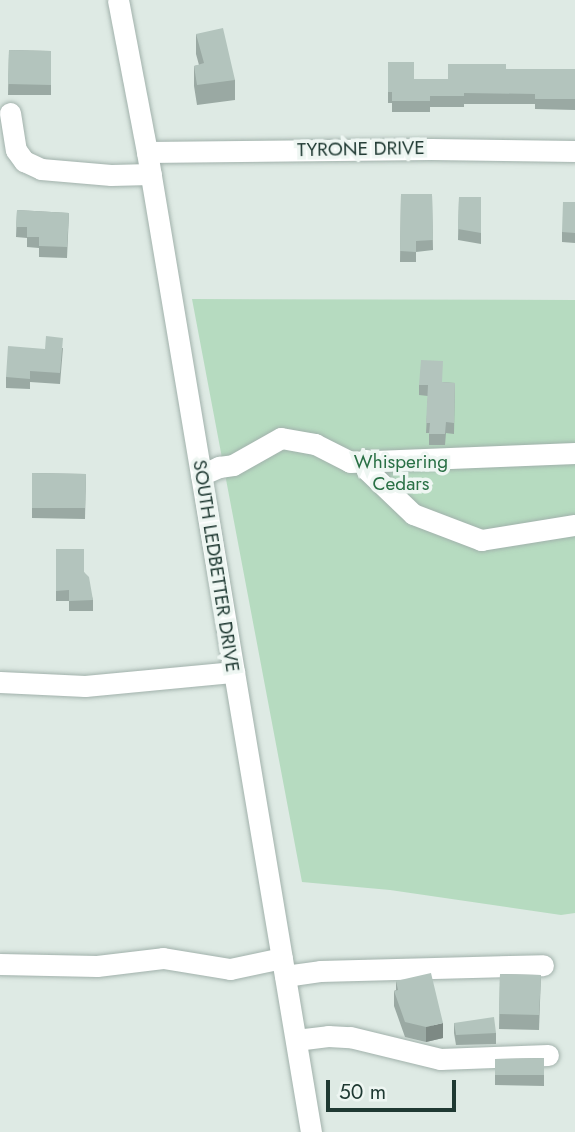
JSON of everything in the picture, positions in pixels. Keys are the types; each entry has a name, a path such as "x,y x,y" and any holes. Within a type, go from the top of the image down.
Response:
{"street":[{"name":"SOUTH LEDBETTER DRIVE","path":"118,0 151,174 311,1132"},
{"path":"10,113 16,150 24,161 41,169 111,175 151,174"},
{"name":"TYRONE DRIVE","path":"147,152 431,149 575,151"},
{"path":"201,475 219,467 233,465 281,438 315,444 350,462 575,453"},
{"path":"366,460 367,470 413,514 481,540 575,525"},
{"path":"0,682 85,686 234,672"},
{"path":"0,964 97,966 163,958 230,969 284,967 332,970 543,965"},
{"path":"296,1040 328,1036 350,1037 440,1059 548,1055"}],"green space":[{"name":"Whispering Cedars","path":"192,299 575,300 575,913 561,915 390,890 302,882"}],"building":[{"path":"223,28 235,80 197,85 194,66 204,63 196,34"},
{"path":"9,50 51,51 51,85 8,84"},
{"path":"388,62 414,62 414,79 448,79 448,64 506,64 506,69 575,69 575,99 535,99 535,94 464,93 464,96 430,96 430,101 392,101 392,92 388,92"},
{"path":"401,194 432,194 433,240 416,241 416,252 400,251"},
{"path":"459,197 481,197 481,233 458,229"},
{"path":"563,202 575,202 575,233 562,232"},
{"path":"17,210 69,213 67,247 39,246 39,237 27,237 27,227 16,227"},
{"path":"46,336 63,338 60,373 30,371 30,379 6,377 8,346 45,349"},
{"path":"421,360 443,361 442,382 455,383 454,423 446,422 445,434 429,434 430,423 426,423 428,385 419,385"},
{"path":"32,473 86,474 85,508 32,508"},
{"path":"56,549 84,549 84,572 89,577 93,600 69,601 69,590 56,591"},
{"path":"431,973 443,1023 426,1027 405,1022 394,991 398,990 396,981"},
{"path":"500,974 541,975 539,1015 499,1014"},
{"path":"494,1017 496,1033 456,1035 454,1023"},
{"path":"544,1058 544,1075 495,1075 495,1059"}]}
